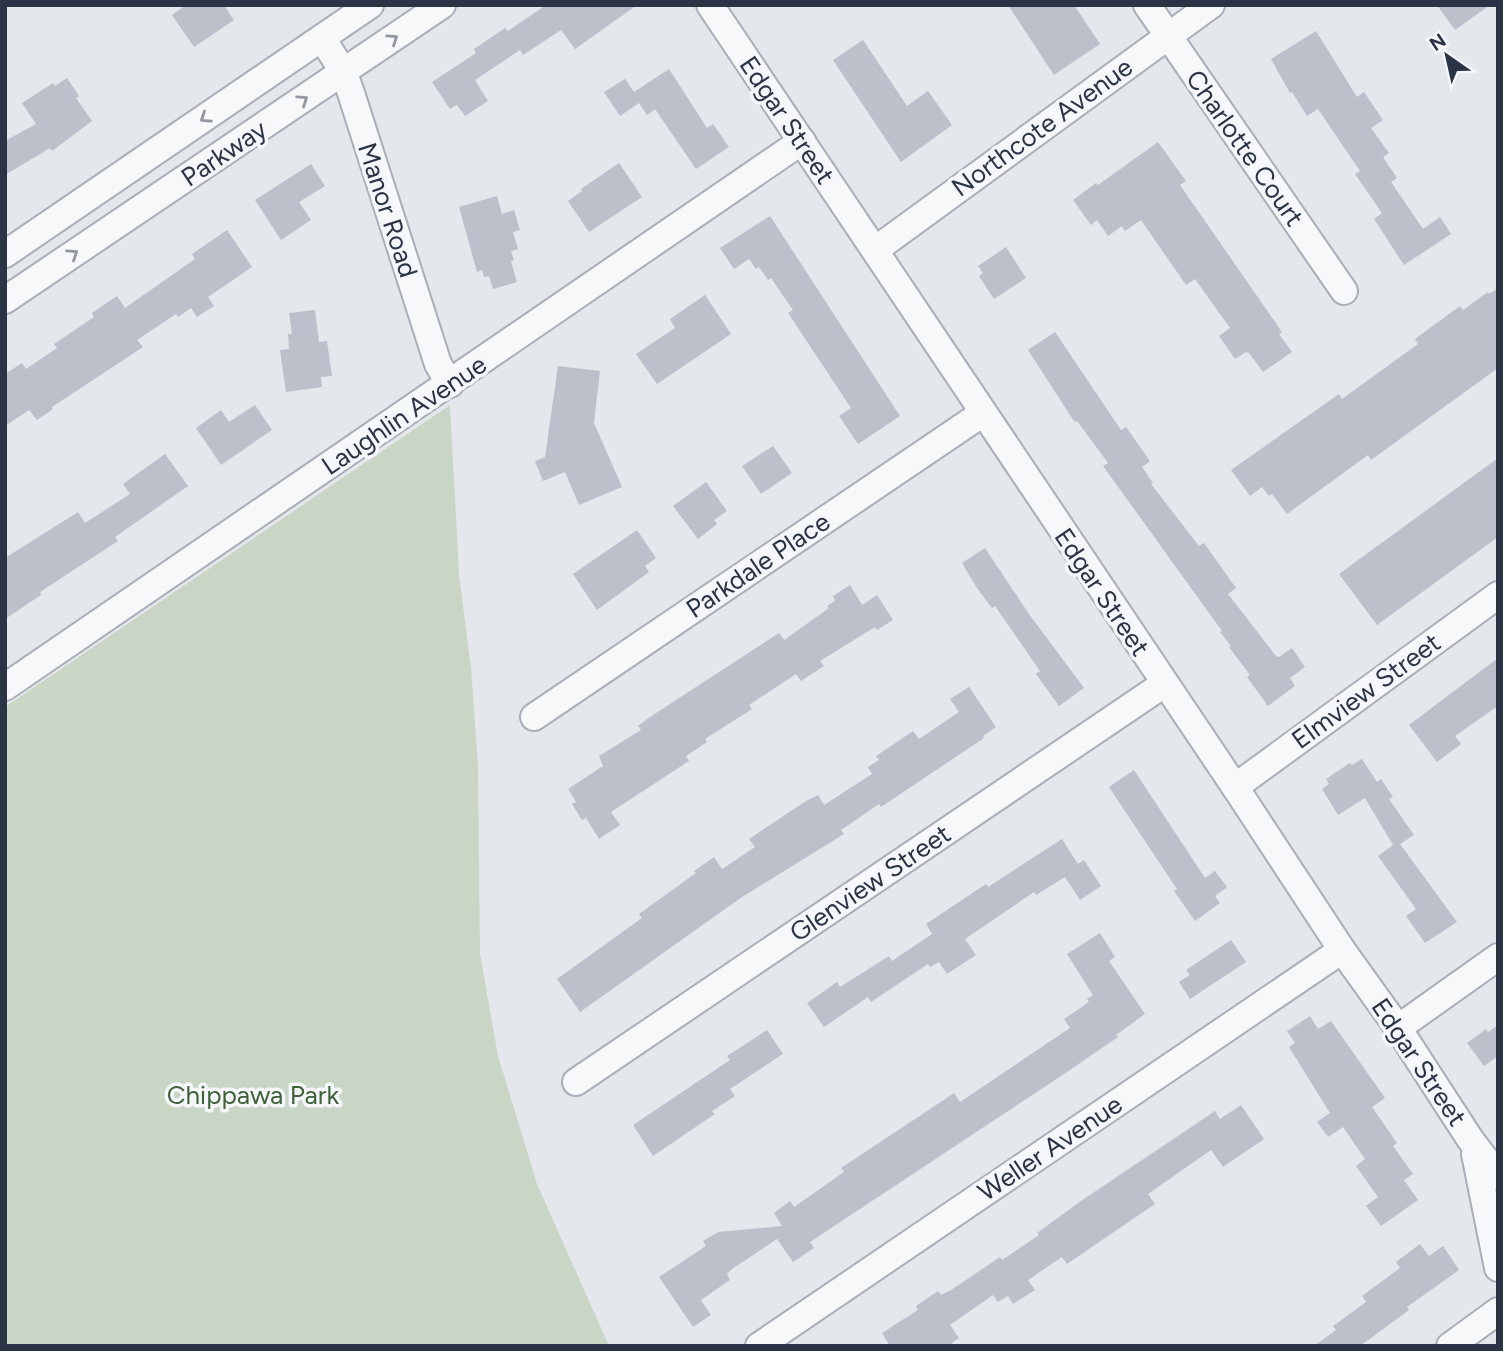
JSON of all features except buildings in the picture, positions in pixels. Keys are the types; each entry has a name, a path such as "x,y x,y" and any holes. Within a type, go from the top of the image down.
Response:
{"street":[{"name":"Parkway","path":"5,254 370,5"},
{"name":"Parkway","path":"9,289 344,73 442,5"},
{"name":"Edgar Street","path":"710,5 1342,950 1498,1176"},
{"name":"Charlotte Court","path":"1147,5 1344,291"},
{"name":"Northcote Avenue","path":"874,250 1211,5"},
{"name":"Manor Road","path":"322,38 344,73 438,364 450,384"},
{"name":"Laughlin Avenue","path":"5,687 802,141"},
{"name":"Parkdale Place","path":"534,718 983,413"},
{"name":"Elmview Street","path":"1235,787 1498,595"},
{"name":"Glenview Street","path":"576,1082 1164,684"},
{"name":"Weller Avenue","path":"759,1346 1342,950"},
{"path":"1398,1028 1498,957"},
{"path":"1470,1139 1478,1161 1498,1268"},
{"path":"1450,1346 1498,1311"}],"green space":[{"name":"Chippawa Park","path":"450,405 459,575 471,668 478,766 480,954 498,1056 537,1184 609,1346 5,1346 5,707"}]}
